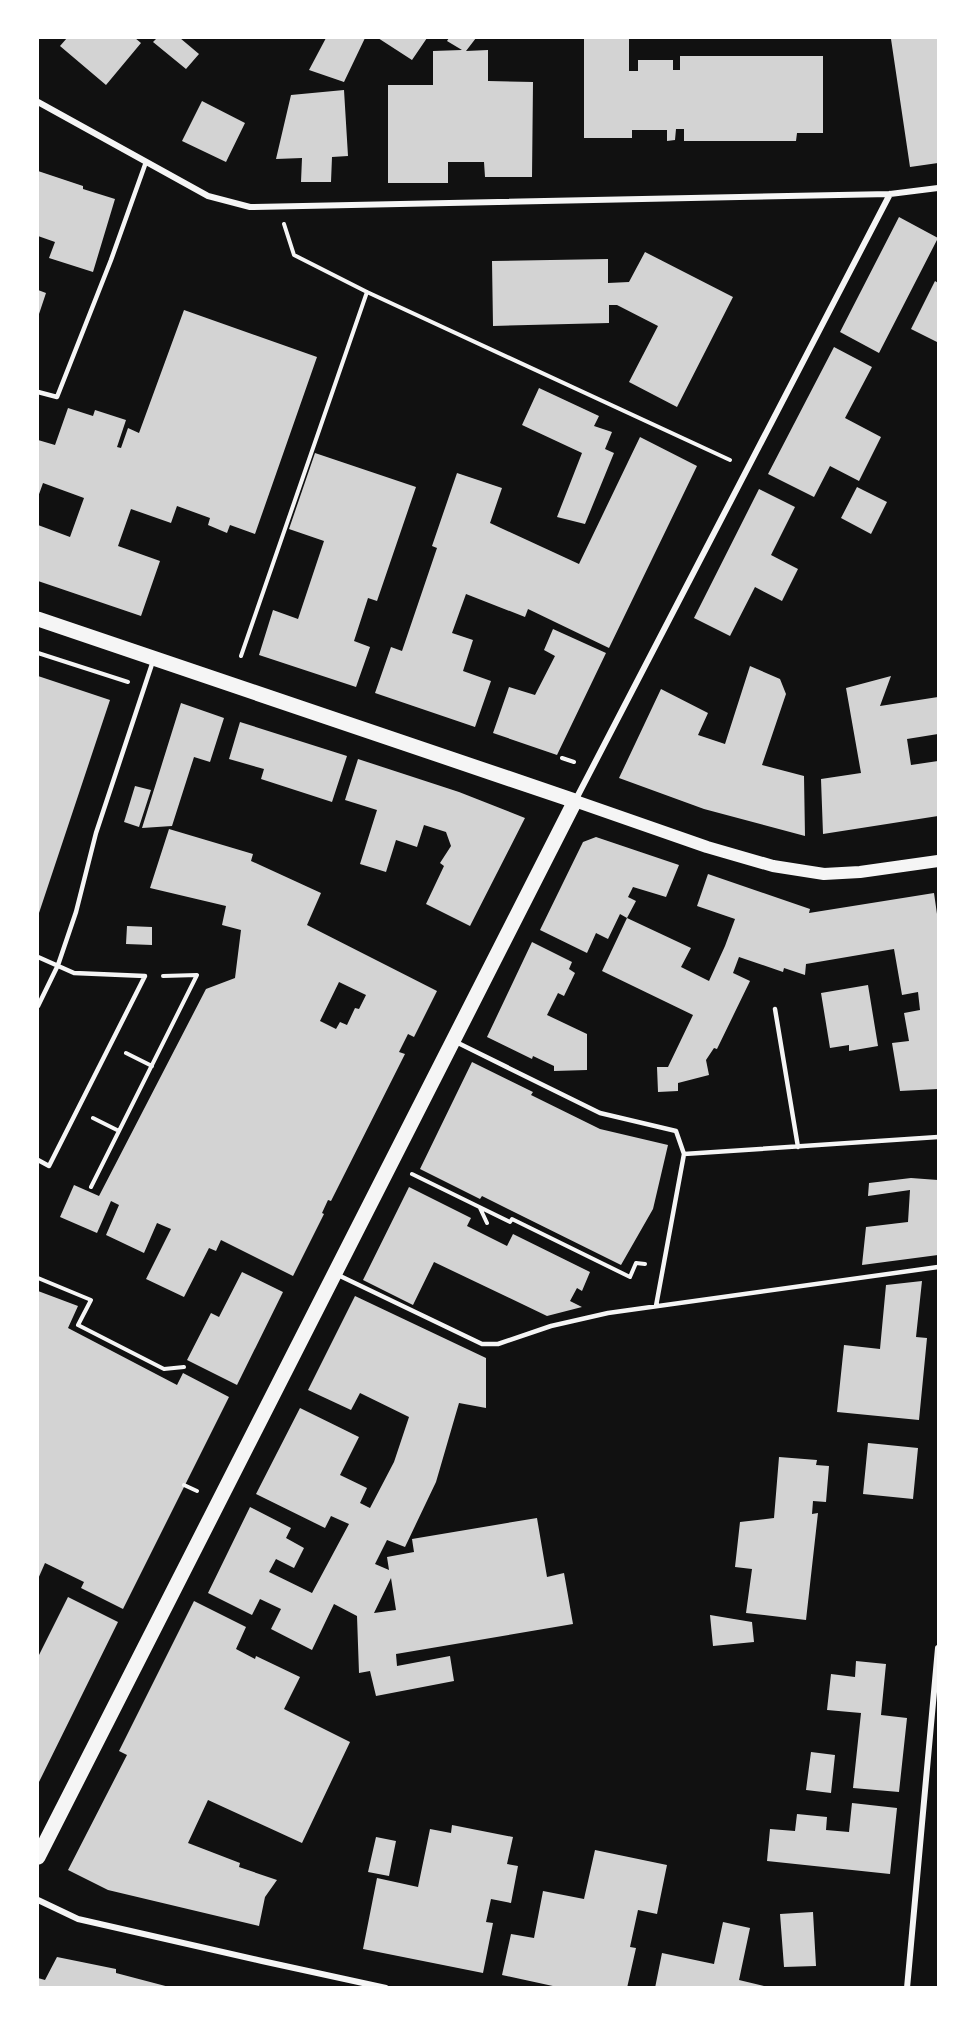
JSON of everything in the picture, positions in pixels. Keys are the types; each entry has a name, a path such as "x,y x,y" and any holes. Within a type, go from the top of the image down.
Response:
{"main road":[{"path":"38,620 707,847 773,866 824,874 860,872 939,861"},
{"path":"38,1857 574,801"}],"street":[{"path":"38,102 208,196 250,207 890,194 939,188"},
{"path":"574,801 890,194"},
{"path":"907,1988 939,1648"},
{"path":"38,1900 78,1919 386,1988"}],"lane":[{"path":"38,392 57,398 111,261 146,162"},
{"path":"38,1006 58,965 76,912 96,833 154,658"},
{"path":"38,957 74,973 145,976 49,1166 38,1160"},
{"path":"775,1009 798,1147"},
{"path":"453,1041 600,1113 676,1131 684,1154 656,1306"},
{"path":"684,1154 939,1137"},
{"path":"334,1273 483,1344 498,1344 551,1326 608,1312 939,1267"}],"path":[{"path":"278,206 294,255 367,292 747,468"},
{"path":"241,656 367,292"},
{"path":"38,653 115,680 145,686"},
{"path":"91,1187 197,975 145,976"},
{"path":"110,1046 152,1066"},
{"path":"77,1110 119,1131"},
{"path":"390,1164 510,1222 512,1219 630,1277 636,1263 663,1266"},
{"path":"480,1207 487,1223"},
{"path":"38,1278 91,1300 78,1325 164,1369 184,1367"}],"building":[{"path":"67,38 135,38 141,43 106,85 60,46"},
{"path":"157,38 180,38 199,54 186,69 153,42"},
{"path":"326,38 365,38 344,82 309,70"},
{"path":"378,38 427,38 412,60"},
{"path":"449,38 476,38 466,51 488,50 488,81 533,82 532,177 485,177 484,162 448,162 448,183 388,183 388,85 433,85 433,51 462,50 447,41"},
{"path":"584,38 629,38 629,71 638,71 638,60 673,60 673,70 680,70 680,56 823,56 823,133 797,133 796,141 684,141 684,129 676,129 675,140 667,141 667,130 632,130 632,138 584,138"},
{"path":"937,38 938,163 910,167 891,39"},
{"path":"344,90 348,156 332,157 331,182 301,182 302,158 276,159 291,95"},
{"path":"202,101 245,123 226,162 182,141"},
{"path":"38,171 115,199 93,272 49,258 55,242 38,236"},
{"path":"899,217 938,238 879,353 840,332"},
{"path":"645,252 733,297 677,407 629,382 658,326 617,305 609,305 609,323 493,326 492,261 608,259 608,283 629,282"},
{"path":"935,281 938,283 937,342 911,329"},
{"path":"38,290 46,293 38,317"},
{"path":"184,310 317,357 255,534 230,525 227,533 208,525 210,518 177,506 171,523 131,509 118,546 160,561 141,616 38,581 38,525 70,537 84,498 43,483 38,497 38,440 55,445 68,408 93,416 95,410 126,420 117,447 121,448 128,428 139,433"},
{"path":"834,347 872,367 845,418 881,437 859,481 830,466 814,497 768,474"},
{"path":"539,388 599,416 594,426 612,432 605,449 614,453 585,524 557,517 582,453 522,425"},
{"path":"640,437 697,466 609,648 528,609 525,617 466,594 452,633 473,640 463,671 491,681 475,727 375,693 391,647 402,651 437,548 432,546 457,473 502,488 490,523 579,564"},
{"path":"315,453 416,487 377,601 368,598 354,641 370,647 356,687 259,655 273,610 298,619 324,541 289,529"},
{"path":"857,487 887,502 871,534 841,518"},
{"path":"759,489 795,507 771,555 798,569 782,601 755,587 730,636 694,618"},
{"path":"553,629 606,653 557,755 493,733 509,687 535,695 555,656 544,650"},
{"path":"750,666 780,679 786,694 762,765 804,776 805,836 704,809 619,778 661,689 708,713 698,735 725,744"},
{"path":"38,676 110,700 38,916"},
{"path":"891,676 880,706 938,697 938,734 907,739 911,765 938,761 938,816 823,834 821,779 861,773 846,688"},
{"path":"181,703 224,718 210,762 194,757 172,826 142,828"},
{"path":"240,722 347,756 332,802 261,779 264,769 229,759"},
{"path":"358,759 459,792 525,818 470,926 426,904 444,866 440,863 451,846 446,832 424,825 417,847 396,840 386,872 360,864 377,810 345,800"},
{"path":"135,786 151,790 139,827 124,822"},
{"path":"169,829 253,854 251,861 321,893 307,925 437,991 414,1037 408,1034 399,1052 405,1054 331,1201 328,1200 322,1213 324,1214 293,1276 221,1240 216,1251 209,1248 184,1297 146,1279 171,1229 157,1223 144,1253 106,1235 119,1205 111,1201 97,1233 60,1217 74,1185 99,1196 206,989 235,978 241,930 222,925 226,906 150,888","holes":["339,982 366,995 359,1009 355,1008 347,1025 340,1022 336,1029 320,1021"]},
{"path":"596,837 679,865 666,897 633,887 628,897 636,901 627,918 620,914 608,939 596,933 587,953 540,930 583,842"},
{"path":"708,874 810,909 809,913 934,893 938,921 938,1089 900,1091 892,1043 909,1041 904,1013 920,1010 918,992 902,995 894,949 806,964 805,975 784,968 783,972 739,957 733,973 750,981 717,1049 714,1048 706,1060 709,1075 678,1083 678,1091 658,1092 657,1067 668,1067 693,1015 602,971 627,918 691,948 681,967 709,981 735,919 697,906"},
{"path":"127,926 152,927 152,945 126,944"},
{"path":"532,942 572,962 569,969 575,973 564,996 558,993 547,1015 587,1034 587,1070 554,1071 554,1066 533,1056 532,1059 487,1037"},
{"path":"868,985 878,1046 849,1051 849,1045 830,1048 821,993"},
{"path":"472,1062 533,1092 531,1095 600,1129 668,1145 653,1209 621,1265 482,1196 480,1199 420,1169"},
{"path":"911,1178 938,1180 938,1255 862,1265 866,1227 908,1222 910,1190 868,1196 869,1183"},
{"path":"409,1187 471,1218 467,1226 507,1246 513,1234 590,1272 582,1291 577,1288 570,1301 582,1307 547,1316 434,1262 413,1305 363,1280"},
{"path":"242,1272 283,1292 237,1385 187,1360 211,1313 219,1317"},
{"path":"922,1281 916,1337 927,1338 919,1420 837,1412 844,1345 880,1349 886,1285"},
{"path":"38,1291 78,1306 68,1328 177,1385 183,1373 229,1397 123,1609 81,1588 84,1582 45,1563 38,1579"},
{"path":"355,1296 486,1358 486,1408 459,1403 436,1482 405,1547 387,1540 375,1564 389,1570 387,1557 414,1552 412,1539 537,1518 547,1577 564,1573 573,1624 396,1654 397,1666 450,1656 454,1681 376,1696 370,1671 359,1673 357,1616 334,1604 312,1650 271,1629 281,1609 260,1599 252,1615 208,1593 250,1507 291,1528 286,1538 304,1548 294,1568 276,1559 269,1572 312,1593 349,1524 331,1516 325,1528 256,1494 300,1408 359,1437 340,1475 367,1488 360,1503 370,1508 394,1462 409,1417 360,1393 351,1410 308,1390","holes":["391,1578 396,1610 374,1613"]},
{"path":"868,1443 918,1448 913,1499 863,1494"},
{"path":"779,1457 817,1460 816,1465 829,1466 826,1502 813,1501 812,1514 818,1513 806,1620 746,1613 752,1569 735,1567 740,1522 774,1518"},
{"path":"68,1597 118,1622 38,1784 38,1657"},
{"path":"194,1601 246,1627 236,1649 300,1677 284,1709 350,1742 302,1843 208,1800 188,1843 240,1863 239,1867 277,1880 265,1897 259,1926 108,1890 68,1870 127,1755 119,1751"},
{"path":"710,1615 752,1622 754,1642 713,1646"},
{"path":"856,1661 886,1664 881,1715 907,1718 899,1792 853,1788 861,1713 827,1710 831,1674 855,1677"},
{"path":"811,1752 835,1755 831,1793 806,1790"},
{"path":"852,1803 897,1808 890,1874 767,1861 770,1829 795,1831 797,1814 827,1817 826,1830 849,1832"},
{"path":"452,1825 513,1837 507,1864 518,1866 511,1903 491,1899 486,1922 493,1923 483,1973 363,1949 377,1878 418,1887 430,1829 451,1833"},
{"path":"376,1837 396,1841 389,1876 368,1872"},
{"path":"595,1850 667,1865 657,1914 638,1910 630,1947 636,1948 627,1988 562,1988 502,1975 511,1934 534,1938 543,1891 584,1899"},
{"path":"813,1912 816,1966 784,1967 780,1914"},
{"path":"723,1922 750,1928 739,1980 772,1988 655,1988 662,1953 714,1964"},
{"path":"57,1957 116,1969 116,1973 173,1988 38,1988 38,1978 45,1980"}]}
